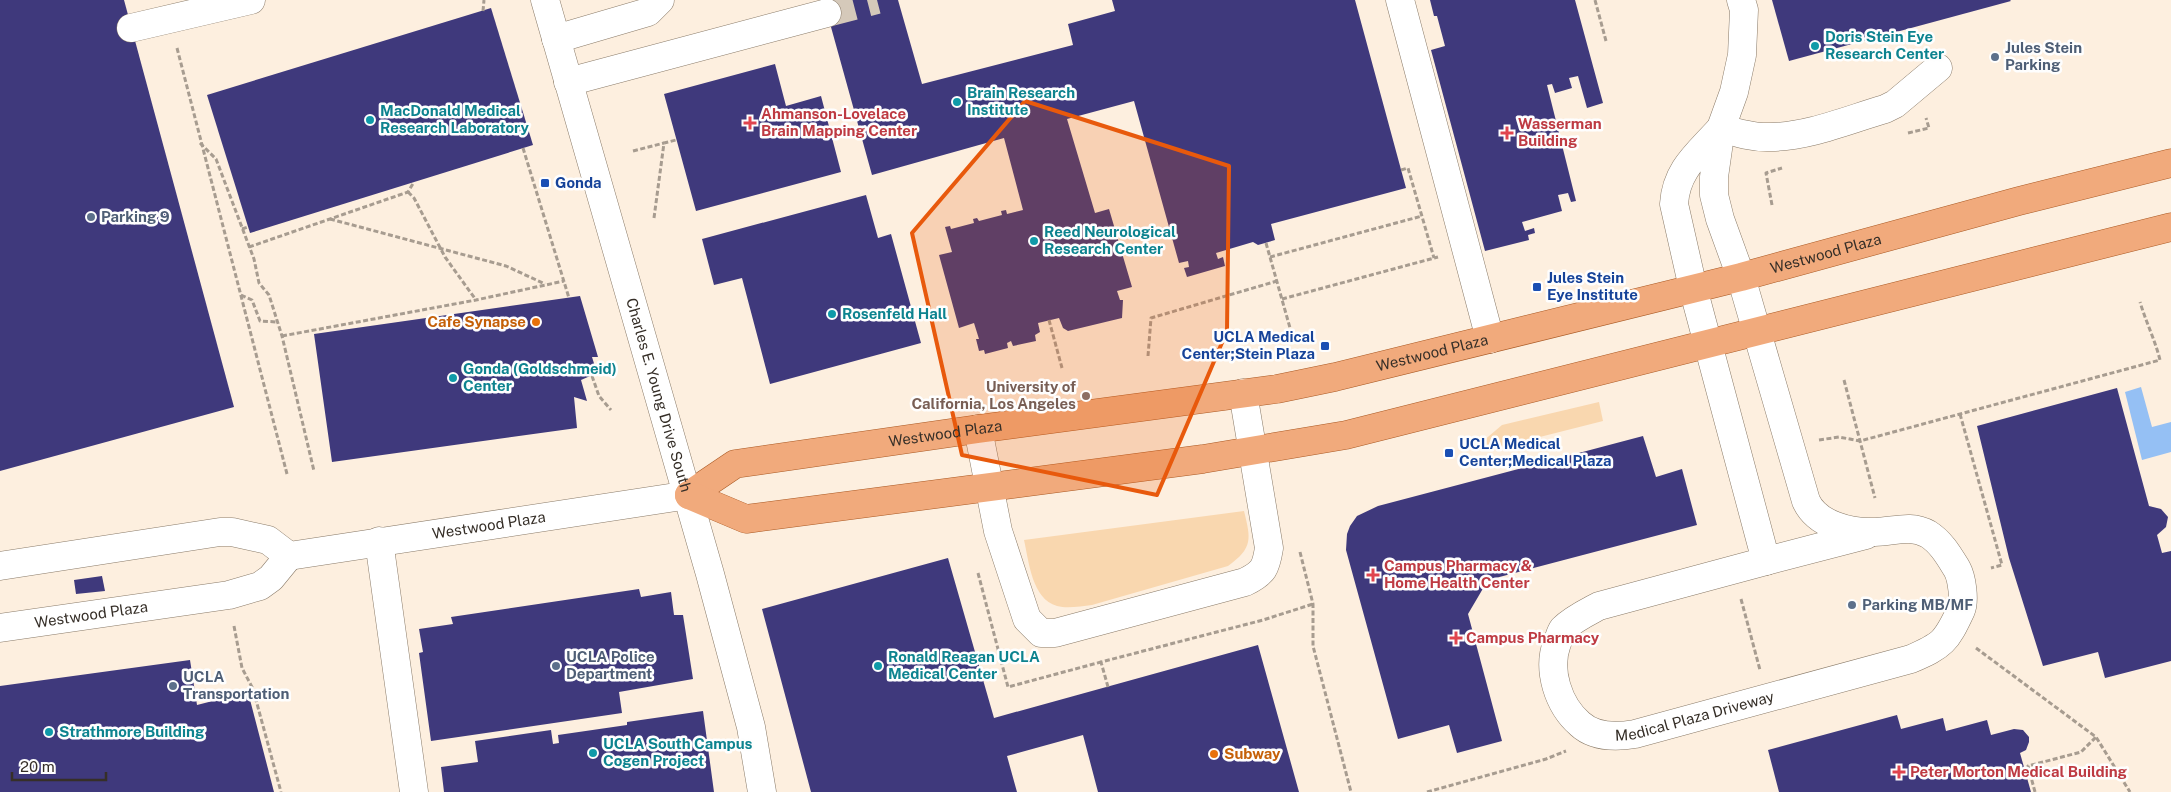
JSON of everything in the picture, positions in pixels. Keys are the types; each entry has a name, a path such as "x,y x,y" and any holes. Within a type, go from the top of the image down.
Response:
{"main road":[{"name":"Westwood Plaza","path":"689,494 735,464 1243,393 1335,377 1741,277 2019,201 2171,163"},
{"path":"689,494 746,519 1252,452 1346,435 2171,227"}],"street":[{"path":"131,28 250,0"},
{"name":"Charles E. Young Drive South","path":"545,0 689,494 751,727 762,792"},
{"path":"556,39 648,12 660,0"},
{"path":"1400,0 1490,339"},
{"path":"1741,0 1744,10 1742,56 1734,92 1721,128 1682,171 1675,192 1674,204 1693,288 1766,561"},
{"path":"568,82 827,13"},
{"path":"1721,128 1741,134 1770,138 1795,135 1885,109 1895,104 1938,68"},
{"name":"Medical Plaza Driveway","path":"1721,128 1714,177 1714,195 1720,219 1741,277 1810,510 1821,521 1841,528 1875,532"},
{"path":"978,429 998,530 1027,619 1040,633 1054,633 1246,582 1256,576 1266,566 1269,548 1243,393"},
{"name":"Westwood Plaza","path":"0,628 229,595 260,586 271,578 289,556 689,494"},
{"name":"Medical Plaza Driveway","path":"1905,528 1927,534 1945,550 1959,573 1963,606 1951,631 1937,648 1911,659 1635,734 1620,736 1599,733 1581,725 1567,710 1558,692 1553,655 1562,630 1580,616 1599,606 1875,532 1905,528"},
{"path":"0,566 220,532 232,532 268,540 289,556"},
{"path":"380,541 414,792"}],"path":[{"path":"483,11 484,0"},
{"path":"1595,0 1606,41"},
{"path":"170,20 287,474"},
{"path":"633,151 676,140"},
{"path":"200,142 216,159 249,247 259,283 269,295 282,336 314,471"},
{"path":"654,218 664,143"},
{"path":"523,148 569,298"},
{"path":"1401,170 1408,168 1434,258"},
{"path":"249,247 408,192 414,182"},
{"path":"408,192 414,198 440,248 476,300"},
{"path":"1270,257 1422,216"},
{"path":"330,219 506,266 545,285"},
{"path":"242,228 248,227"},
{"path":"1266,243 1292,335"},
{"path":"1282,299 1467,249"},
{"path":"282,336 476,300 564,281"},
{"path":"1148,356 1151,318 1277,281"},
{"path":"240,295 252,300 260,321 277,322"},
{"path":"1814,441 1839,437 1860,441 2160,360 2154,339 2147,327 2140,302"},
{"path":"1049,320 1062,368"},
{"path":"592,376 599,396 611,410"},
{"path":"1844,380 1874,498"},
{"path":"1960,414 2002,565 1991,568"},
{"path":"1300,550 1313,604 1312,646 1351,792"},
{"path":"1740,596 1761,672"},
{"path":"1108,687 1101,662 1263,620 1313,604"},
{"path":"234,626 242,668 253,689 281,792"},
{"path":"1951,631 2096,737 2130,792"},
{"path":"2035,792 2028,766 2081,752 2096,737"},
{"path":"1427,792 1546,759 1569,750"}],"highlighted area":[{"path":"1025,101 1229,166 1227,331 1157,495 962,455 912,233"}],"shaded area":[{"path":"1599,402 1603,421 1484,451 1482,442 1502,425"},
{"path":"1244,511 1249,536 1248,542 1242,554 1228,566 1092,605 1061,607 1049,602 1042,596 1033,579 1024,540"}],"water":[{"path":"2141,387 2152,427 2171,422 2171,452 2142,460 2125,392"}],"building":[{"name":"Parking 9","path":"0,0 124,0 234,407 0,471"},
{"path":"851,0 898,0 922,84 1073,45 1068,24 1115,11 1112,0 1355,0 1406,188 1271,224 1275,240 1258,245 1253,242 1216,253 1218,259 1223,257 1225,266 1187,277 1184,268 1189,267 1188,261 1179,263 1134,101 1067,119 1095,213 1109,209 1132,287 1117,291 1120,300 1123,300 1122,318 1068,331 1063,328 1059,318 1038,323 1040,332 1035,335 1036,341 1013,346 1011,341 1007,343 1008,348 985,354 984,350 979,351 976,339 979,339 974,323 959,328 939,255 952,252 945,227 950,226 951,229 974,223 973,219 977,218 979,221 1002,215 1001,211 1006,210 1007,214 1023,210 1004,138 872,175 826,9 852,2"},
{"name":"Wasserman Building","path":"1430,0 1575,0 1603,103 1587,108 1578,76 1569,78 1572,88 1555,93 1552,84 1547,85 1576,201 1571,202 1568,193 1558,195 1562,211 1522,222 1525,231 1534,228 1535,233 1528,235 1529,240 1485,251 1431,50 1445,46 1437,16 1434,16"},
{"name":"Doris Stein Eye Research Center","path":"1772,0 2010,0 2011,1 1789,61"},
{"name":"MacDonald Medical Research Laboratory","path":"491,8 533,145 250,233 207,95"},
{"name":"Ahmanson-Lovelace Brain Mapping Center","path":"775,64 786,106 821,96 841,172 696,211 664,94"},
{"name":"Rosenfeld Hall","path":"866,195 878,238 891,234 921,343 770,384 742,278 714,285 702,239"},
{"name":"Gonda (Goldschmeid) Center","path":"580,296 598,357 592,357 597,373 581,380 587,401 574,397 577,428 332,462 314,334"},
{"path":"2117,388 2149,506 2161,509 2168,517 2166,527 2157,535 2162,553 2171,551 2171,661 2105,678 2098,652 2043,666 2009,558 1977,426"},
{"path":"1643,436 1656,477 1682,469 1697,525 1488,580 1468,614 1502,741 1457,753 1449,725 1398,739 1346,550 1347,534 1357,516 1378,506"},
{"name":"Ronald Reagan UCLA Medical Center","path":"948,558 994,718 1258,645 1299,792 1098,792 1083,735 1007,756 1017,792 811,792 762,609"},
{"path":"102,576 105,591 76,594 74,580"},
{"name":"UCLA Police Department","path":"639,589 641,597 671,592 674,615 683,615 693,679 619,692 622,713 431,741 419,653 423,652 419,629 453,624 451,617"},
{"path":"190,660 197,705 248,692 274,792 0,792 0,686"},
{"name":"UCLA South Campus Cogen Project","path":"703,711 714,792 444,792 441,767 478,762 475,741 551,730 553,744 559,743 558,735 627,725 627,722"},
{"name":"Peter Morton Medical Building","path":"1897,715 1901,729 1943,718 1946,731 1987,720 1991,735 2014,729 2023,730 2029,737 2029,742 2026,750 2020,753 2031,792 1779,792 1768,750"}],"tunnel":[{"path":"827,13 877,0"}],"place":[{"name":"Doris Stein Eye Research Center","path":"1815,46"},
{"name":"Jules Stein Parking","path":"1995,57"},
{"name":"Brain Research Institute","path":"957,102"},
{"name":"MacDonald Medical Research Laboratory","path":"370,120"},
{"name":"Ahmanson-Lovelace Brain Mapping Center","path":"750,123"},
{"name":"Wasserman Building","path":"1507,133"},
{"name":"Gonda","path":"545,183"},
{"name":"Parking 9","path":"91,217"},
{"name":"Reed Neurological Research Center","path":"1034,241"},
{"name":"Jules Stein Eye Institute","path":"1537,287"},
{"name":"Rosenfeld Hall","path":"832,314"},
{"name":"Cafe Synapse","path":"536,322"},
{"name":"UCLA Medical Center;Stein Plaza","path":"1325,346"},
{"name":"Gonda (Goldschmeid) Center","path":"453,378"},
{"name":"University of California, Los Angeles","path":"1086,396"},
{"name":"UCLA Medical Center;Medical Plaza","path":"1449,453"},
{"name":"Campus Pharmacy & Home Health Center","path":"1373,575"},
{"name":"Parking MB/MF","path":"1852,605"},
{"name":"Campus Pharmacy","path":"1456,638"},
{"name":"UCLA Police Department","path":"556,666"},
{"name":"Ronald Reagan UCLA Medical Center","path":"878,666"},
{"name":"UCLA Transportation","path":"173,686"},
{"name":"Strathmore Building","path":"49,732"},
{"name":"UCLA South Campus Cogen Project","path":"593,753"},
{"name":"Subway","path":"1214,754"},
{"name":"Peter Morton Medical Building","path":"1899,772"}]}
